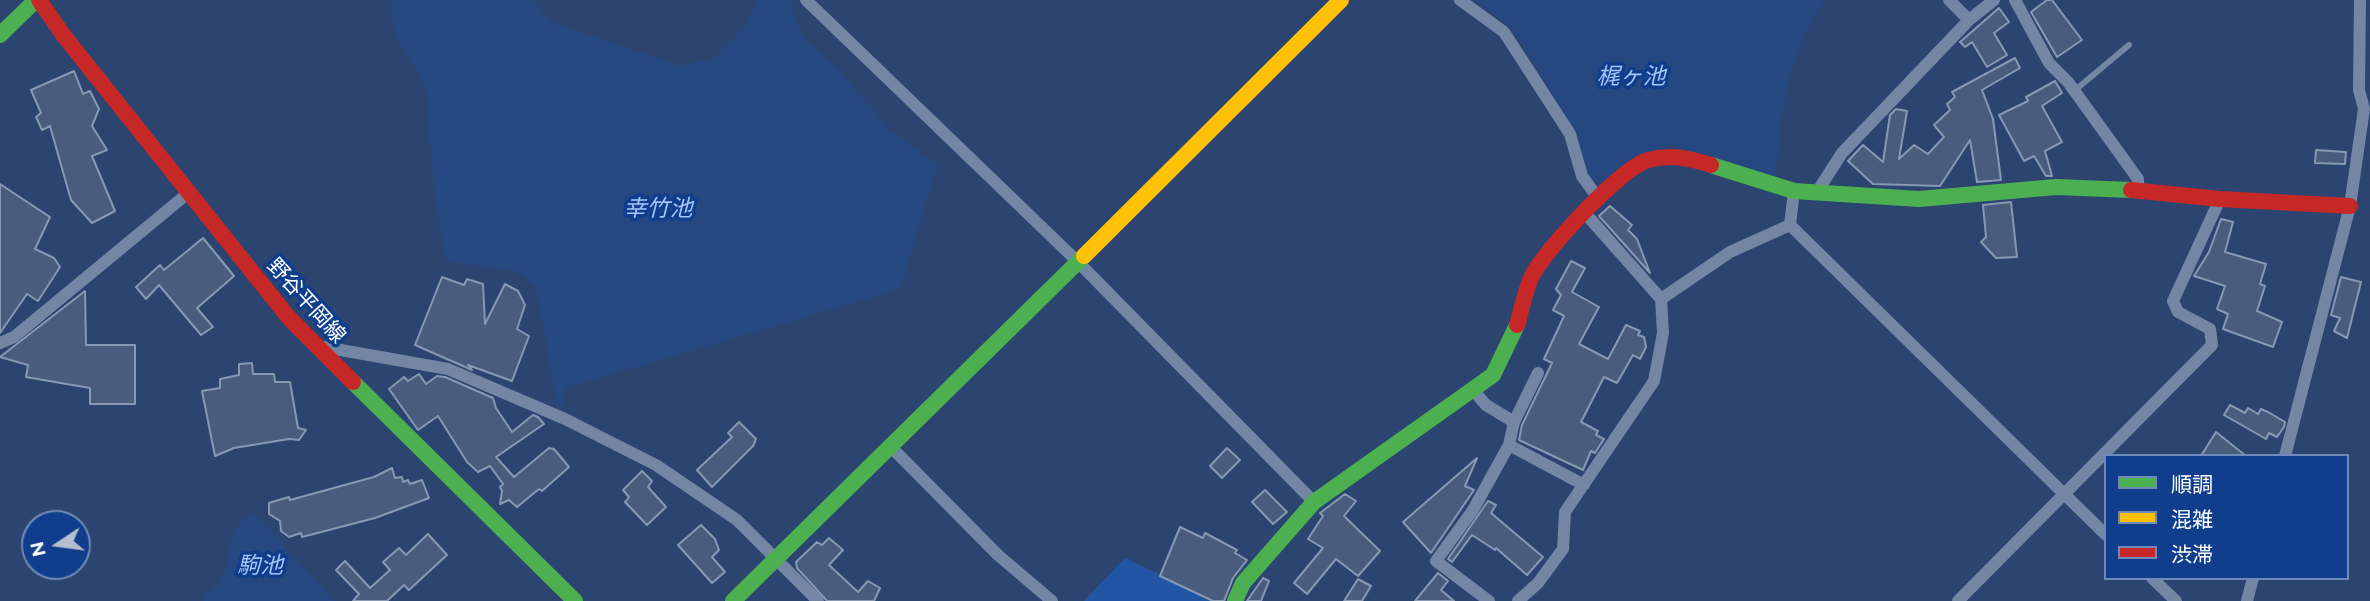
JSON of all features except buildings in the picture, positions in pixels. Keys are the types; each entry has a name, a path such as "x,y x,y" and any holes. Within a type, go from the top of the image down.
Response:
{"street":[{"path":"0,35 37,0"},
{"name":"野谷平岡線","path":"37,0 187,194 289,318 575,601"},
{"path":"806,0 1078,262 1314,502"},
{"path":"733,601 892,448 1341,0"},
{"path":"1460,0 1504,32 1570,134 1582,176 1598,198"},
{"path":"1949,0 1969,20"},
{"path":"1817,192 1842,153 1969,20 1994,0"},
{"path":"2015,0 2049,63 2074,91 2138,179 2138,190"},
{"path":"2286,454 2350,206 2367,110 2359,90 2360,0"},
{"path":"1235,601 1243,583 1314,502 1493,375 1517,324 1533,274 1554,244 1598,198 1644,161 1679,155 1794,191 1919,199 2056,187 2138,190 2220,199 2350,206"},
{"path":"1790,225 1794,191"},
{"path":"0,343 14,337 187,194"},
{"path":"2104,454 2212,345 2210,329 2178,312 2173,301 2220,199"},
{"path":"1518,601 1538,583 1563,550 1565,512 1654,381 1663,332 1661,299 1585,213"},
{"path":"1661,299 1730,252 1790,225"},
{"path":"1790,225 2104,533"},
{"path":"317,346 448,369 565,419 656,466 737,520 818,601"},
{"path":"1489,601 1436,561 1473,510 1509,446 1514,422 1538,373"},
{"path":"1473,390 1486,405 1514,422"},
{"path":"1509,446 1584,485"},
{"path":"892,448 998,555 1052,601"},
{"path":"1958,601 2104,454"},
{"path":"2154,580 2176,601"},
{"path":"2247,601 2252,580"}],"lane":[{"path":"2074,91 2129,45"}],"shaded area":[{"path":"1125,558 1214,601 1084,601"}],"water":[{"name":"幸竹池","path":"391,0 531,0 553,23 680,66 715,58 744,26 757,0 790,0 801,35 837,68 890,130 937,165 900,289 565,388 563,405 557,406 536,288 519,272 446,261 435,202 426,88 401,45 393,24"},
{"name":"梶ヶ池","path":"1474,0 1825,0 1801,44 1787,86 1775,180 1675,145 1645,153 1602,183 1592,181 1585,171 1577,138 1541,74 1508,24"},
{"name":"駒池","path":"254,513 335,601 202,601 218,583 225,570 236,527"}],"traffic: fast":[{"path":"0,35 36,0"},
{"path":"1711,165 1794,191 1919,199 2056,187 2131,190"},
{"path":"733,601 1084,256"},
{"path":"1235,601 1243,583 1314,502 1493,375 1517,325"},
{"path":"353,382 575,601"}],"traffic: slow":[{"path":"1084,256 1341,0"}],"traffic: jam":[{"path":"39,0 64,36 289,318 353,382"},
{"path":"1517,325 1528,286 1541,262 1568,229 1621,177 1636,166 1657,158 1680,158 1711,165"},
{"path":"2131,190 2220,199 2350,206"}]}
